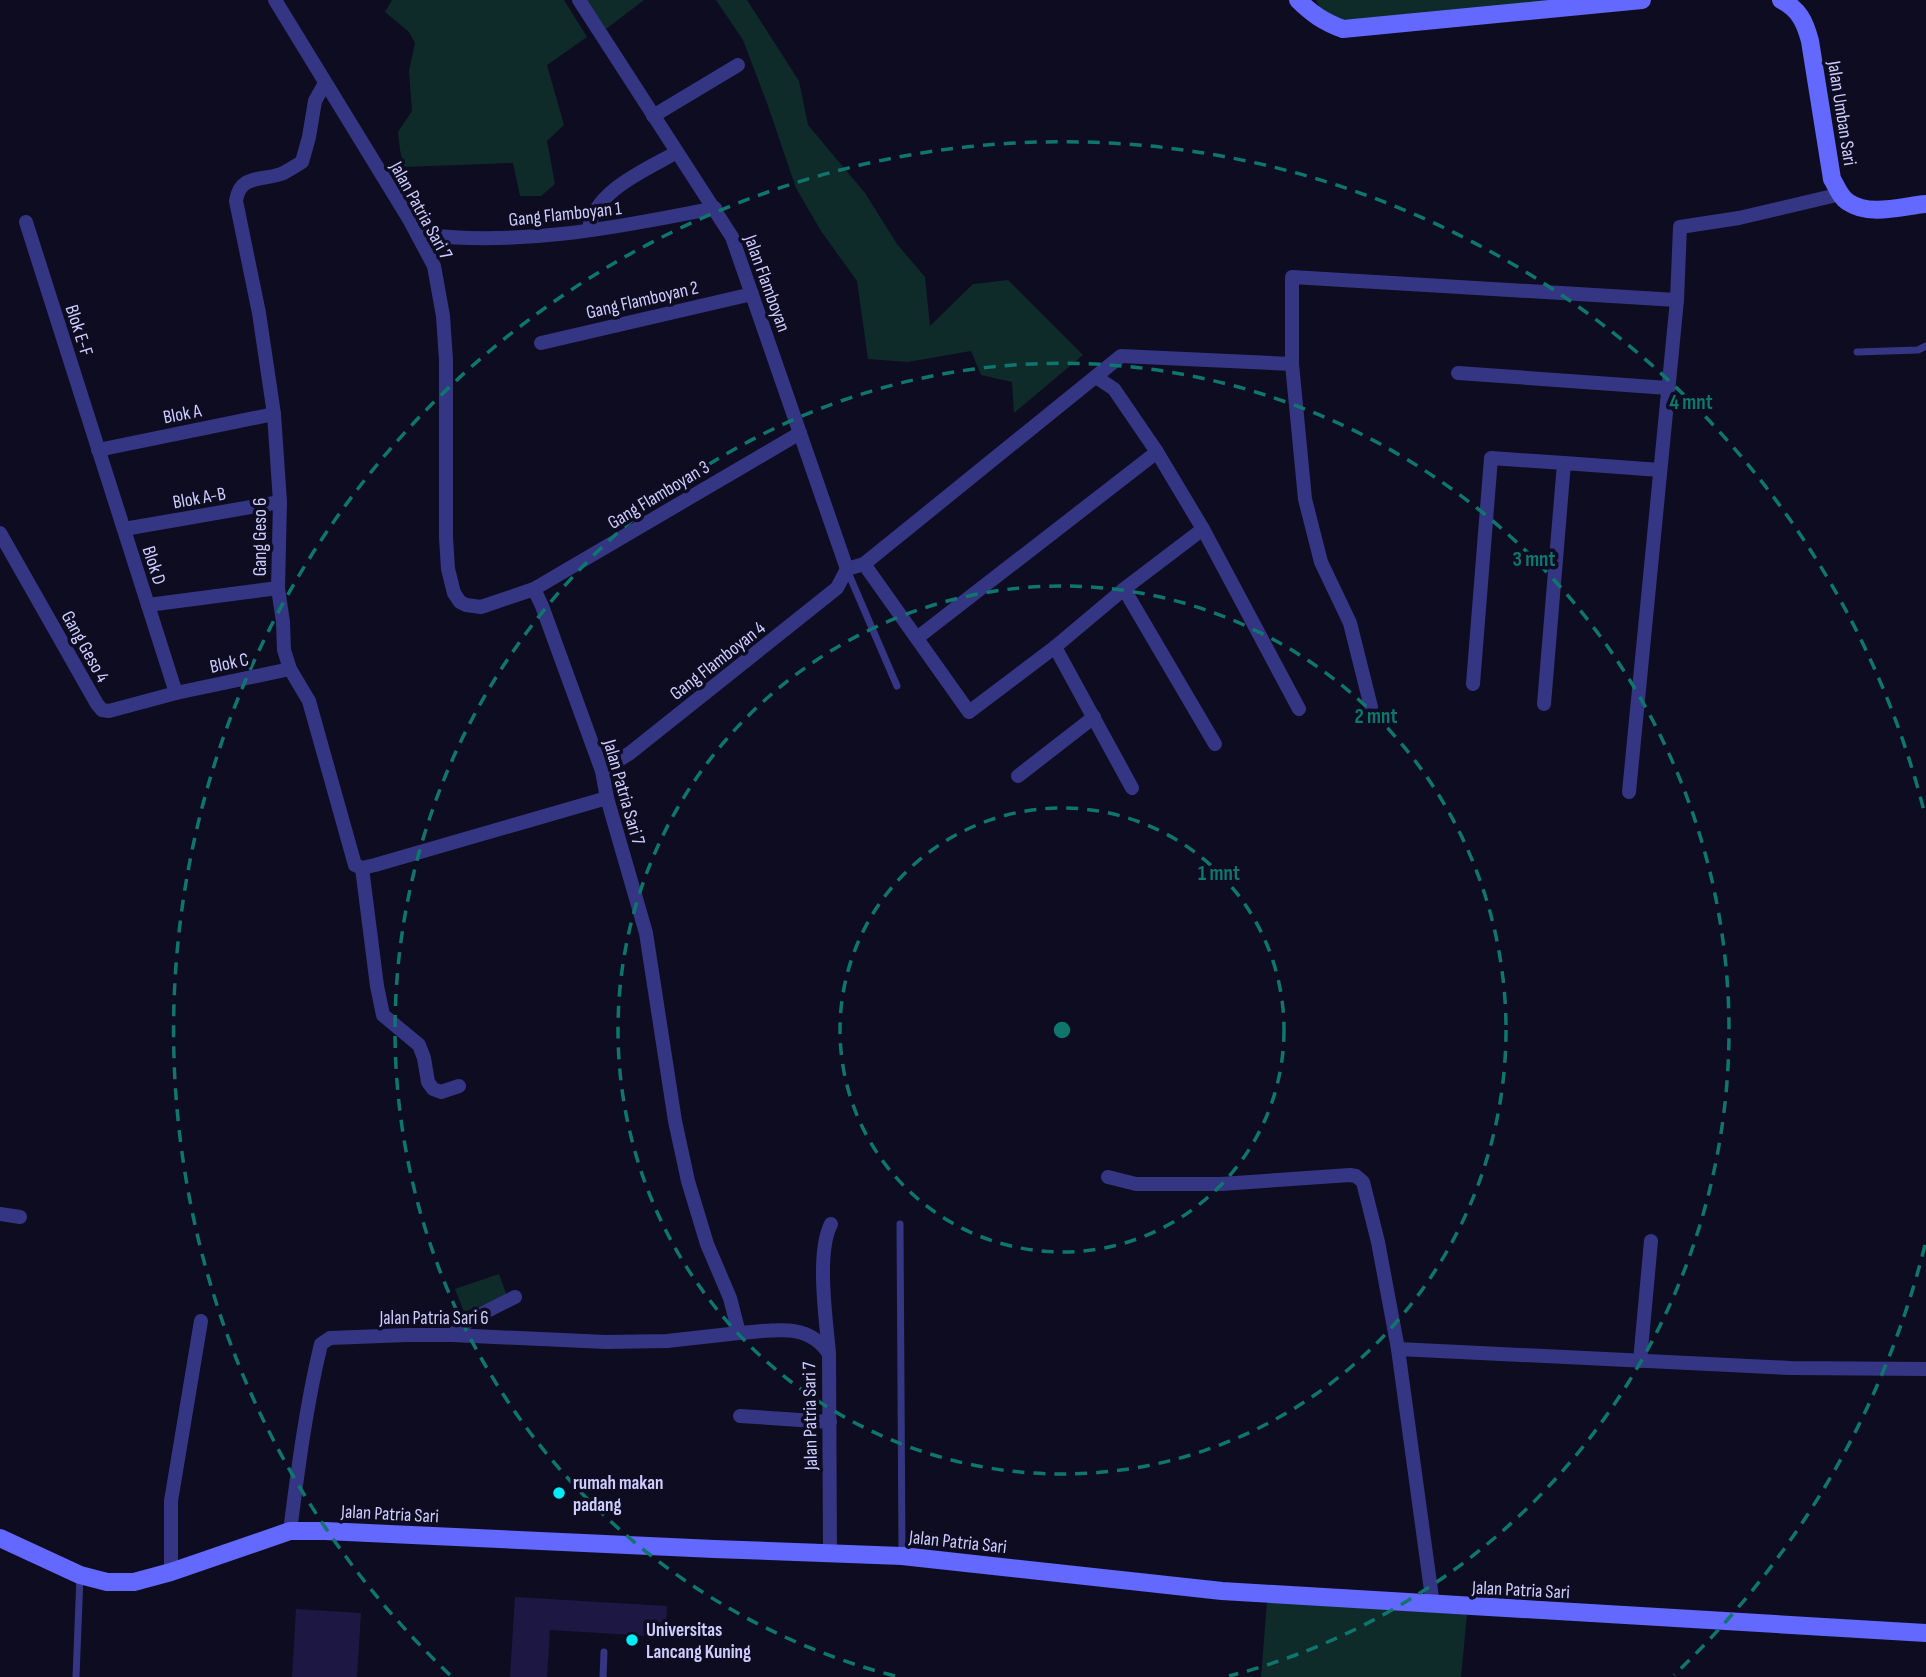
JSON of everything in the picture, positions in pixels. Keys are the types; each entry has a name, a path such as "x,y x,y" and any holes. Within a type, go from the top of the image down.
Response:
{"street":[{"path":"275,0 325,83"},
{"name":"Jalan Flamboyan","path":"579,0 732,237 847,569"},
{"path":"1298,0 1310,13 1343,29 1642,0"},
{"name":"Jalan Umban Sari","path":"1781,0 1796,9 1805,22 1832,179 1841,194 1848,202 1875,210 1926,204"},
{"path":"653,116 738,65"},
{"name":"Jalan Patria Sari 7","path":"325,83 434,266 443,316 446,360 446,538 448,569 454,593 460,602 481,607 534,590 602,771 607,798 646,933 675,1121 688,1181 707,1244 730,1298 739,1333 792,1330 811,1336 823,1345 829,1354 830,1553"},
{"name":"Gang Geso 6","path":"325,83 314,101 302,162 281,174 242,185 237,191 236,201 274,414 280,502 278,587 284,650 290,669 309,701 355,865 362,868"},
{"path":"589,230 595,210 602,200 618,187 677,152"},
{"path":"1629,792 1677,300 1680,227 1740,218 1841,194"},
{"name":"Gang Flamboyan 1","path":"417,234 449,238 510,239 618,228 715,208"},
{"name":"Blok E-F","path":"26,222 98,450"},
{"path":"1371,707 1350,623 1321,562 1305,499 1292,363 1292,278 1677,300"},
{"name":"Gang Flamboyan 2","path":"541,343 752,294"},
{"path":"847,569 864,564 1121,356 1292,363"},
{"path":"1458,373 1668,388"},
{"path":"1096,377 1114,389 1157,452 1203,529 1299,709"},
{"name":"Blok A","path":"98,450 274,414"},
{"name":"Gang Flamboyan 3","path":"534,590 800,433"},
{"name":"Blok D","path":"98,450 176,693"},
{"path":"917,638 1157,452"},
{"path":"1473,684 1491,458 1660,470"},
{"path":"1544,704 1564,463"},
{"name":"Blok A-B","path":"124,529 280,502"},
{"path":"864,564 969,712 1055,648 1124,589 1203,529"},
{"name":"Gang Geso 4","path":"0,533 99,708 109,711 176,693"},
{"name":"Gang Flamboyan 4","path":"602,771 640,745 837,588 847,569"},
{"path":"148,606 278,587"},
{"path":"1124,589 1214,744"},
{"path":"1055,648 1132,788"},
{"name":"Blok C","path":"176,693 290,669"},
{"path":"1018,776 1094,717"},
{"path":"459,1086 441,1092 433,1088 428,1082 419,1045 383,1015 362,868 607,798"},
{"path":"1108,1177 1136,1184 1221,1184 1350,1175 1363,1181 1378,1242 1398,1349 1433,1605"},
{"path":"0,1214 20,1217"},
{"path":"829,1354 823,1264 824,1243 831,1224"},
{"path":"1640,1361 1651,1241"},
{"path":"452,1335 471,1319 515,1297"},
{"path":"171,1572 171,1500 201,1321"},
{"name":"Jalan Patria Sari 6","path":"290,1531 321,1344 330,1338 452,1335 606,1342 667,1341 739,1333"},
{"path":"1398,1349 1791,1368 1926,1369"},
{"path":"740,1416 830,1422"},
{"name":"Jalan Patria Sari","path":"0,1538 79,1575 107,1582 134,1582 171,1572 290,1531 326,1531 902,1556 1222,1591 1926,1633"}],"lane":[{"path":"1857,352 1918,350 1926,346"},
{"path":"847,569 897,686"},
{"path":"900,1224 902,1556"},
{"path":"76,1677 79,1575"},
{"path":"603,1677 604,1652"}],"green space":[{"path":"392,0 564,0 587,37 547,65 564,125 547,141 555,184 541,196 520,196 513,163 404,167 398,132 412,111 409,71 415,43 409,32 385,12"},
{"path":"586,0 644,0 606,29"},
{"path":"716,0 747,0 799,81 808,125 865,193 897,244 925,277 930,326 973,284 1008,280 1083,355 1014,413 1012,382 981,375 971,351 908,362 868,359 857,281 821,231 796,188 743,40"},
{"path":"1316,0 1569,0 1359,20 1341,19 1322,12"},
{"path":"499,1274 507,1296 464,1312 455,1289"},
{"path":"1267,1602 1467,1614 1461,1677 1261,1677"}],"building":[{"path":"515,1597 667,1606 666,1637 550,1630 547,1677 510,1677"},
{"path":"296,1609 361,1613 357,1677 292,1677"}],"place":[{"name":"rumah makan padang","path":"559,1493"},
{"name":"Universitas Lancang Kuning","path":"632,1640"}]}
